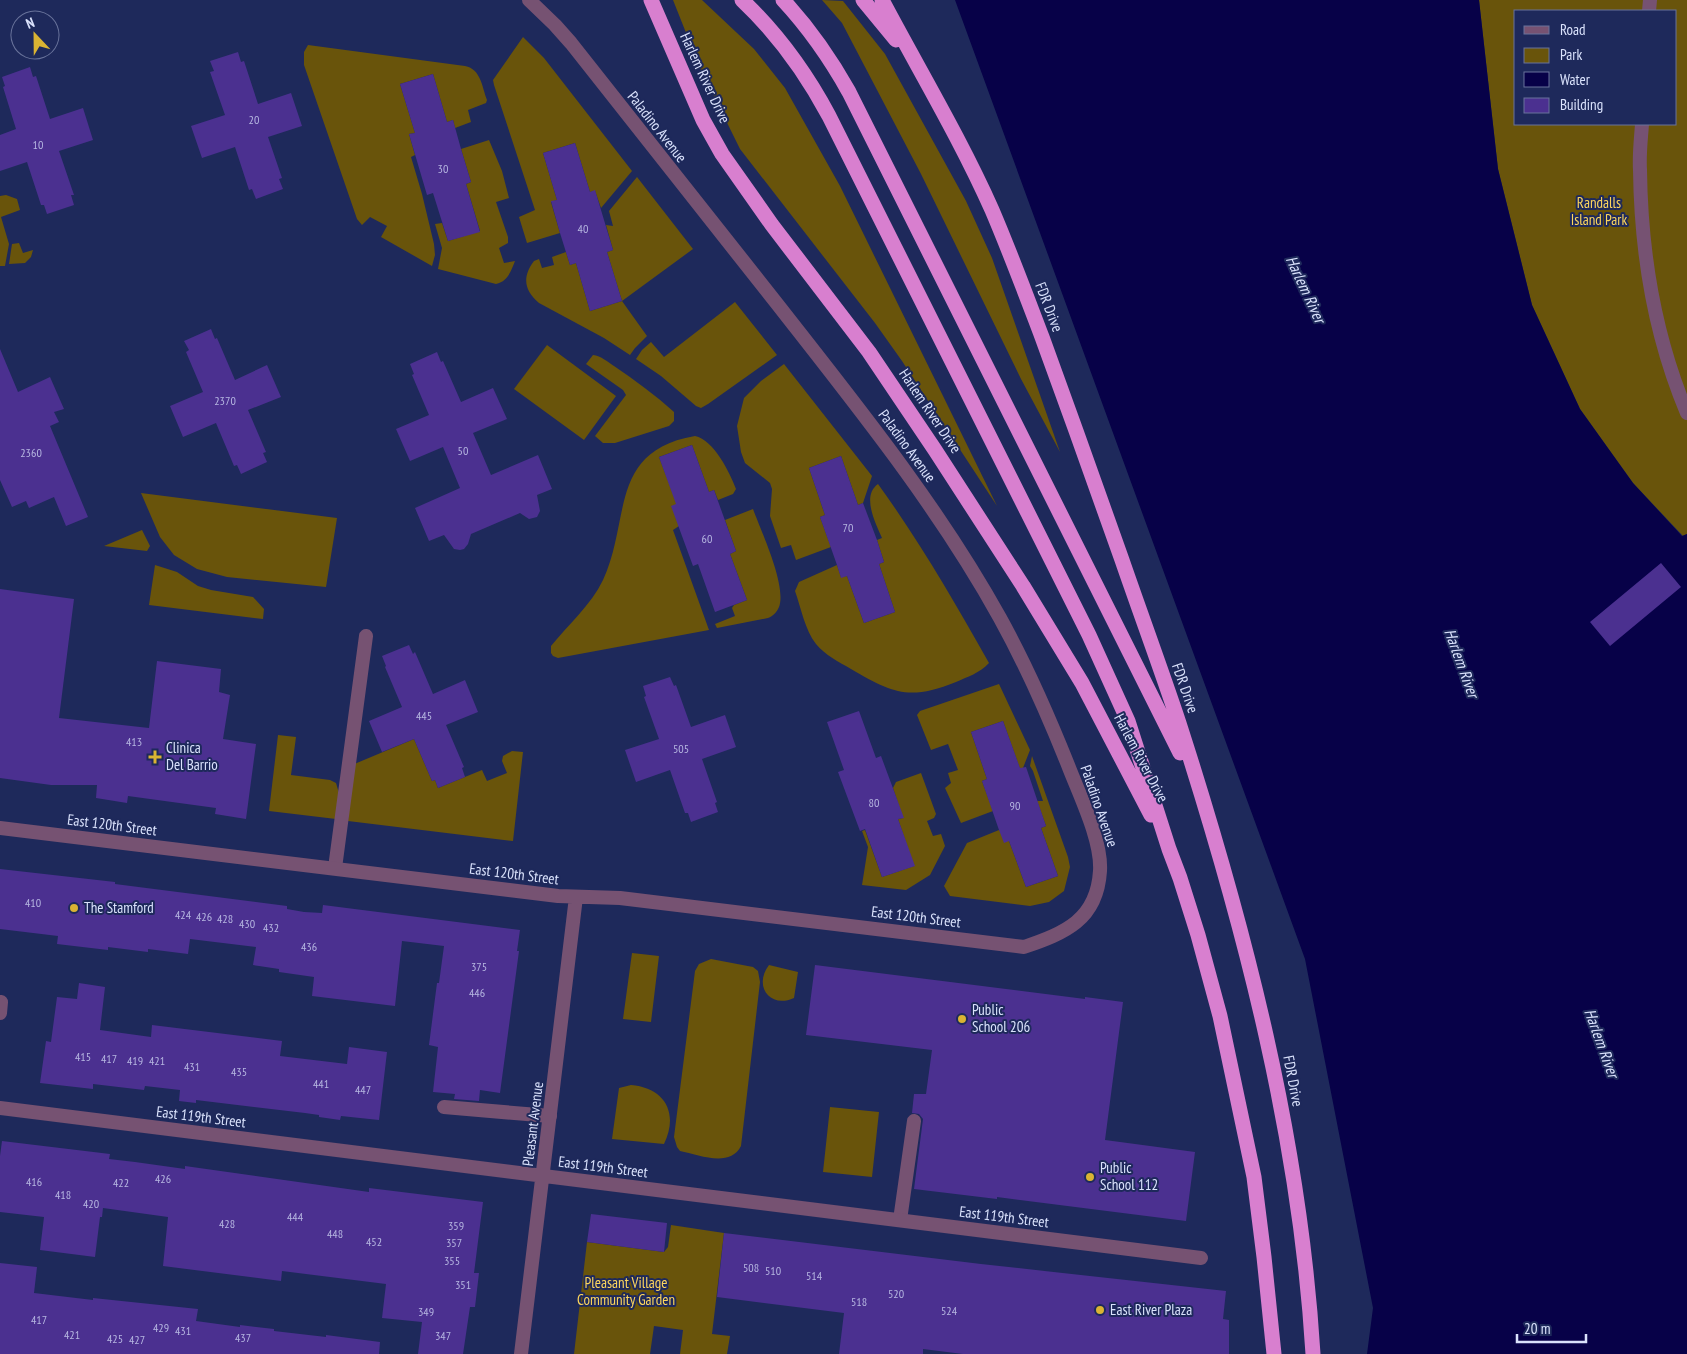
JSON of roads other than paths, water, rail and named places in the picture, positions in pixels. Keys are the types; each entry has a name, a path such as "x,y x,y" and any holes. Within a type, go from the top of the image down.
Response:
{"highway":[{"name":"Harlem River Drive","path":"651,0 703,120 722,154 772,225 863,344 898,394 1023,586 1082,683 1169,849"},
{"path":"742,0 765,22 796,62 818,95 1093,644 1128,721 1198,935 1220,1016 1254,1177 1274,1354"},
{"path":"783,0 826,53 849,92 1201,794"},
{"path":"864,0 917,66"},
{"path":"882,0 917,66"},
{"name":"FDR Drive","path":"917,66 960,145 1007,245 1079,437 1176,713 1201,794 1240,934 1269,1049 1299,1210 1310,1296 1314,1354"}],"street":[{"name":"Paladino Avenue","path":"529,0 555,25 570,43 879,436 930,506 1001,619 1050,720 1089,818 1100,857 1098,882 1089,907 1081,919 1060,934 1024,947"},
{"path":"1642,125 1640,169 1646,252 1652,293 1657,324 1666,356 1687,413"},
{"path":"335,868 366,636"},
{"name":"East 120th Street","path":"0,828 558,896 620,898 1024,947"},
{"name":"Pleasant Avenue","path":"521,1354 576,897"},
{"path":"444,1107 550,1116"},
{"name":"East 119th Street","path":"0,1108 1201,1258"},
{"path":"900,1220 914,1121"}],"water":[{"name":"Harlem River","path":"955,0 1479,0 1498,169 1532,305 1580,409 1633,483 1682,536 1687,534 1687,1354 1367,1354 1373,1308 1305,959"}],"place":[{"name":"Clinica Del Barrio","path":"155,757"},
{"name":"The Stamford","path":"74,908"},
{"name":"Public School 206","path":"962,1019"},
{"name":"Public School 112","path":"1090,1177"},
{"name":"East River Plaza","path":"1100,1310"}],"park label":[{"name":"Randalls Island Park","path":"1599,212"},
{"name":"Pleasant Village Community Garden","path":"626,1292"}]}
